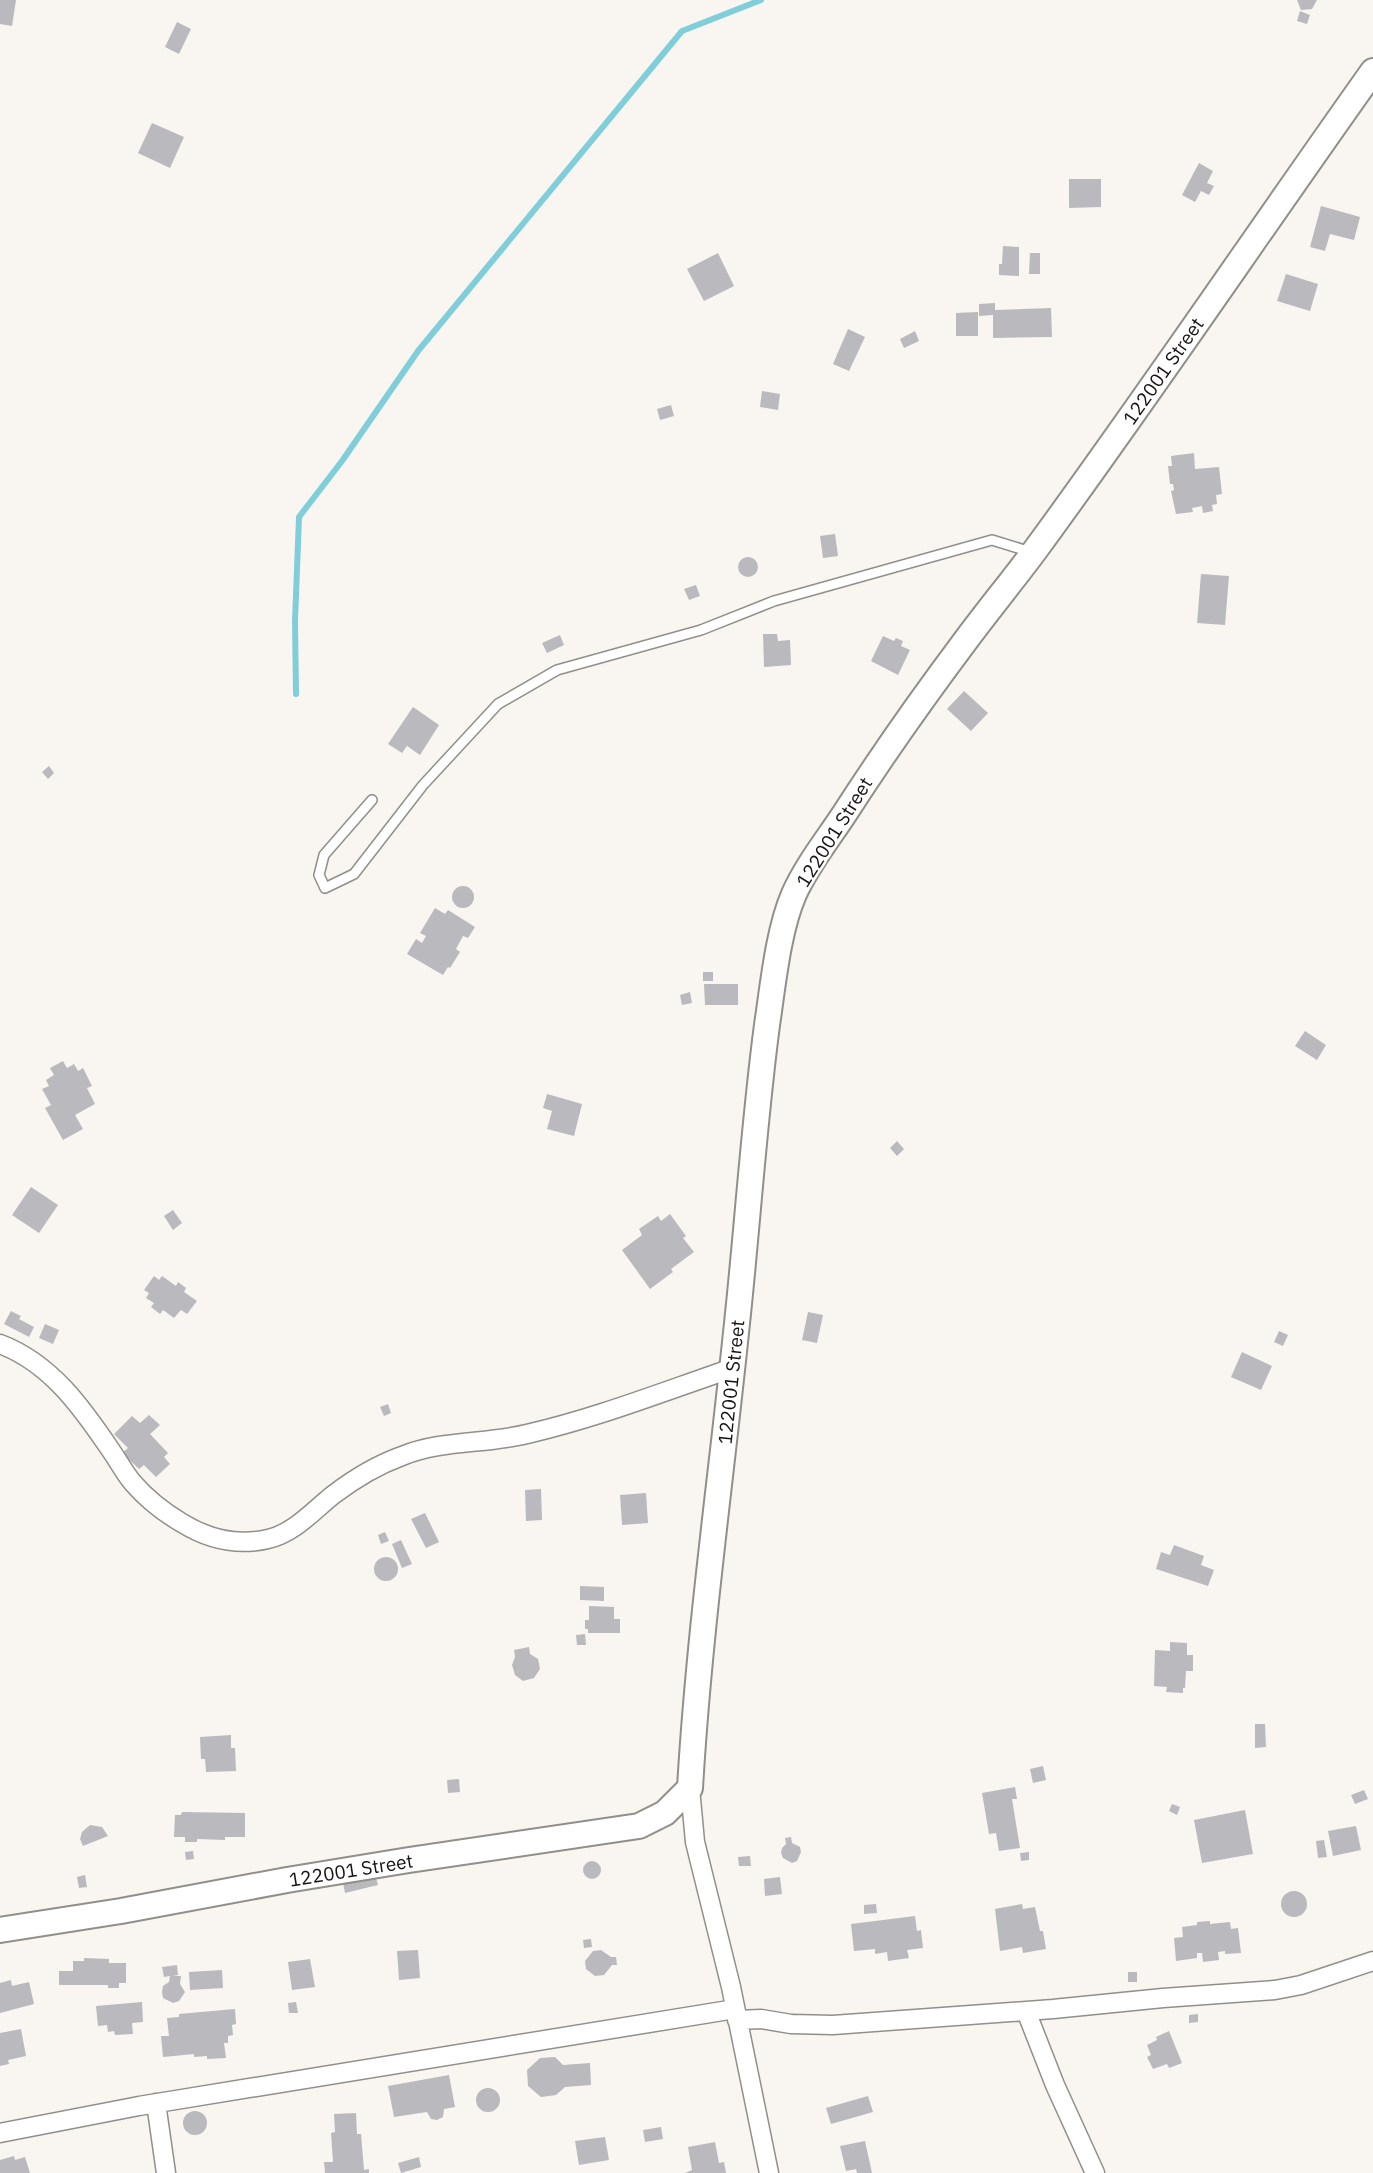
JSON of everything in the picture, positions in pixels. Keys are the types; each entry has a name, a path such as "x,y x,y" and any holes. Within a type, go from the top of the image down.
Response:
{"street":[{"name":"122001 Street","path":"769,2173 736,2014 695,1842 690,1788 694,1721 733,1368 760,1080 786,919 794,893 807,870 885,751 1166,369 1254,238 1373,71"},
{"path":"0,1344 44,1368 70,1394 134,1484 165,1512 202,1534 228,1542 272,1539 296,1525 335,1493 403,1455 431,1447 524,1435 592,1418 733,1368"},
{"name":"122001 Street","path":"0,1930 382,1864 639,1826 665,1813 690,1788"},
{"path":"0,2133 156,2103 736,2014 791,2024 833,2025 1026,2011 1275,1990 1301,1985 1373,1961"},
{"path":"1026,2011 1055,2085 1095,2173"},
{"path":"156,2103 166,2173"}],"lane":[{"path":"372,800 324,855 319,875 325,888 354,874 424,785 498,704 557,670 701,629 774,601 992,540 1033,552"}],"building":[{"path":"0,0 16,0 12,26 0,24"},
{"path":"1297,0 1317,0 1312,9 1301,10"},
{"path":"1300,11 1310,15 1307,24 1297,21"},
{"path":"177,22 191,29 179,54 165,47"},
{"path":"152,123 184,137 170,168 138,153"},
{"path":"1199,163 1213,171 1207,183 1214,186 1209,195 1201,191 1195,202 1182,195"},
{"path":"1069,179 1101,179 1101,207 1069,208"},
{"path":"1321,206 1360,217 1354,240 1330,234 1325,251 1310,247"},
{"path":"1003,246 1019,247 1019,276 999,275"},
{"path":"718,253 734,286 704,301 687,269"},
{"path":"1030,253 1040,253 1040,274 1029,274"},
{"path":"1286,274 1318,284 1310,311 1277,301"},
{"path":"995,303 995,310 1051,308 1052,337 993,338 993,315 979,316 979,304"},
{"path":"978,312 978,336 956,336 956,313"},
{"path":"848,329 865,337 849,371 833,364"},
{"path":"915,331 919,341 904,348 900,339"},
{"path":"762,391 780,394 778,410 760,407"},
{"path":"671,405 674,416 660,420 657,409"},
{"path":"1194,453 1195,469 1219,467 1222,494 1216,495 1217,504 1212,505 1213,511 1203,513 1202,506 1192,508 1193,512 1176,514 1168,466 1172,466 1171,456"},
{"path":"835,534 838,556 823,558 820,536"},
{"path":"744,557 752,557 758,567 752,577 744,577 738,571 738,563"},
{"path":"1201,574 1229,576 1225,625 1197,623"},
{"path":"696,585 700,596 689,600 684,589"},
{"path":"763,634 777,634 778,641 790,640 791,665 764,667"},
{"path":"560,635 564,645 547,653 542,643"},
{"path":"883,636 894,641 896,638 903,641 901,646 910,650 898,675 871,661"},
{"path":"964,691 988,713 971,731 947,709"},
{"path":"413,707 439,725 420,755 407,746 402,753 388,744"},
{"path":"49,766 54,773 48,779 42,772"},
{"path":"463,886 471,889 474,897 471,905 463,908 455,905 452,897 455,889"},
{"path":"435,908 445,914 448,910 475,927 468,938 463,936 456,949 460,952 443,975 407,954 416,939 422,943 426,936 420,933"},
{"path":"703,972 713,972 713,981 703,981"},
{"path":"704,984 738,984 738,1005 705,1005"},
{"path":"690,992 692,1003 682,1005 680,995"},
{"path":"1305,1031 1326,1045 1317,1060 1295,1046"},
{"path":"63,1061 67,1068 74,1064 78,1071 83,1068 92,1086 87,1088 95,1104 75,1115 83,1129 63,1140 45,1108 51,1105 42,1089 49,1086 46,1080 54,1075 50,1068"},
{"path":"547,1094 582,1104 574,1136 547,1129 552,1111 543,1108"},
{"path":"897,1141 904,1149 897,1156 890,1148"},
{"path":"31,1187 58,1205 39,1233 12,1215"},
{"path":"173,1210 182,1223 173,1230 164,1216"},
{"path":"670,1214 694,1252 650,1289 622,1250 642,1235 639,1229 658,1216 661,1221"},
{"path":"154,1276 159,1280 162,1276 176,1286 178,1282 186,1288 184,1292 197,1301 187,1314 181,1310 174,1318 163,1310 160,1314 151,1307 154,1303 146,1298 149,1293 144,1290"},
{"path":"11,1311 34,1327 29,1337 4,1324"},
{"path":"808,1312 823,1315 817,1343 802,1340"},
{"path":"45,1324 59,1330 53,1344 39,1338"},
{"path":"1279,1331 1288,1335 1283,1346 1274,1342"},
{"path":"1242,1352 1272,1366 1261,1390 1231,1377"},
{"path":"388,1404 391,1413 384,1416 380,1407"},
{"path":"149,1415 160,1425 150,1434 168,1453 164,1457 170,1464 156,1477 144,1465 139,1469 122,1453 128,1448 114,1434 132,1416 140,1423"},
{"path":"541,1489 542,1520 526,1521 525,1490"},
{"path":"646,1493 648,1523 622,1525 620,1495"},
{"path":"425,1513 439,1542 426,1548 411,1519"},
{"path":"385,1532 389,1541 381,1544 378,1535"},
{"path":"401,1540 412,1564 402,1568 392,1544"},
{"path":"1174,1545 1204,1556 1201,1565 1214,1570 1208,1586 1156,1569 1161,1552 1170,1555"},
{"path":"386,1557 394,1561 398,1569 394,1577 386,1581 378,1577 374,1569 378,1561"},
{"path":"580,1586 604,1587 604,1601 580,1600"},
{"path":"589,1606 614,1607 614,1619 620,1619 620,1633 588,1633 585,1620 589,1620"},
{"path":"585,1634 586,1645 577,1645 576,1635"},
{"path":"1170,1642 1187,1643 1187,1655 1193,1655 1193,1671 1186,1671 1183,1693 1166,1692 1167,1687 1154,1686 1155,1650 1170,1651"},
{"path":"529,1647 530,1654 538,1659 540,1669 534,1678 523,1681 515,1675 512,1665 514,1650"},
{"path":"1255,1724 1265,1724 1266,1747 1255,1748"},
{"path":"231,1735 231,1748 235,1748 236,1771 206,1772 205,1759 201,1759 200,1737"},
{"path":"1043,1766 1046,1780 1033,1783 1030,1769"},
{"path":"459,1779 460,1792 448,1793 447,1780"},
{"path":"1015,1787 1017,1799 1012,1799 1020,1848 999,1851 996,1833 989,1834 982,1793"},
{"path":"1364,1790 1368,1799 1355,1804 1351,1795"},
{"path":"1172,1804 1180,1807 1177,1815 1169,1811"},
{"path":"1245,1810 1253,1854 1202,1863 1194,1820"},
{"path":"182,1812 245,1813 245,1837 185,1842 185,1837 174,1837 175,1815 181,1815"},
{"path":"90,1825 102,1827 108,1836 83,1846 80,1839 82,1832"},
{"path":"1356,1826 1361,1850 1333,1856 1328,1831"},
{"path":"791,1837 792,1843 800,1847 801,1852 797,1861 792,1863 783,1858 781,1853 786,1844 785,1838"},
{"path":"1324,1840 1327,1857 1318,1858 1316,1841"},
{"path":"193,1851 194,1859 186,1860 185,1852"},
{"path":"1029,1852 1029,1860 1021,1861 1020,1853"},
{"path":"750,1856 751,1866 739,1866 738,1857"},
{"path":"592,1861 598,1864 601,1870 598,1876 592,1879 586,1876 583,1870 586,1864"},
{"path":"85,1875 87,1887 79,1888 77,1877"},
{"path":"780,1877 782,1894 765,1896 764,1879"},
{"path":"376,1878 378,1885 345,1893 343,1883"},
{"path":"1294,1891 1303,1895 1307,1904 1303,1913 1294,1917 1285,1913 1281,1904 1285,1895"},
{"path":"876,1904 877,1913 864,1914 864,1905"},
{"path":"1022,1904 1023,1909 1035,1907 1046,1949 1023,1953 1022,1947 1000,1951 995,1909"},
{"path":"915,1916 917,1931 921,1930 923,1948 907,1950 909,1958 888,1961 887,1952 875,1954 875,1949 854,1951 851,1924"},
{"path":"1210,1921 1210,1924 1230,1922 1231,1929 1238,1928 1241,1953 1218,1952 1219,1960 1203,1962 1202,1953 1197,1953 1197,1958 1176,1961 1174,1938 1183,1937 1182,1927"},
{"path":"591,1939 592,1947 584,1948 583,1940"},
{"path":"418,1950 420,1978 399,1980 397,1951"},
{"path":"601,1950 611,1957 616,1957 617,1965 612,1965 604,1975 595,1976 586,1969 585,1961 593,1951"},
{"path":"84,1958 126,1963 126,1983 119,1983 119,1988 108,1988 108,1985 59,1985 59,1971 73,1971 73,1961 84,1961"},
{"path":"310,1959 315,1987 292,1990 288,1962"},
{"path":"177,1965 178,1975 173,1976 181,1976 180,1984 185,1992 179,2001 173,2003 163,1998 163,1986 169,1982 170,1976 164,1977 162,1967"},
{"path":"222,1970 223,1988 190,1990 189,1972"},
{"path":"1128,1972 1137,1972 1137,1982 1128,1982"},
{"path":"11,1980 12,1986 29,1982 34,2004 0,2013 0,1983"},
{"path":"142,2002 143,2022 132,2023 133,2034 115,2035 114,2031 108,2032 107,2025 98,2026 96,2006"},
{"path":"296,2002 298,2013 289,2013 288,2003"},
{"path":"235,2009 236,2024 232,2025 233,2035 228,2036 228,2043 224,2043 226,2058 207,2059 207,2056 194,2057 194,2054 163,2057 161,2036 169,2036 167,2018 179,2017 179,2014"},
{"path":"1198,2014 1198,2022 1189,2023 1189,2015"},
{"path":"21,2029 26,2056 8,2060 9,2064 0,2066 0,2033"},
{"path":"1169,2031 1182,2063 1169,2068 1167,2064 1153,2069 1147,2057 1151,2055 1147,2045"},
{"path":"555,2057 563,2065 590,2063 591,2085 565,2087 556,2095 541,2097 528,2086 527,2070 540,2058"},
{"path":"449,2075 455,2107 444,2109 443,2117 431,2119 427,2112 394,2117 388,2086"},
{"path":"488,2088 499,2095 500,2100 493,2111 488,2112 477,2105 476,2100 483,2089"},
{"path":"868,2096 873,2112 831,2124 826,2108"},
{"path":"195,2111 203,2115 207,2123 203,2131 195,2135 187,2131 183,2123 187,2115"},
{"path":"356,2113 364,2170 369,2169 369,2173 325,2173 324,2162 333,2162 331,2133 335,2132 334,2114"},
{"path":"661,2127 663,2139 645,2142 643,2130"},
{"path":"605,2137 609,2160 579,2165 575,2141"},
{"path":"865,2141 872,2173 857,2173 856,2169 846,2171 840,2146"},
{"path":"715,2142 719,2163 724,2162 726,2173 685,2173 692,2170 688,2147"},
{"path":"14,2156 15,2160 25,2157 30,2173 0,2173 0,2160"},
{"path":"419,2157 421,2167 401,2173 398,2163"}],"waterway":[{"path":"296,694 295,621 299,517 342,461 418,351 682,31 761,0"}]}
